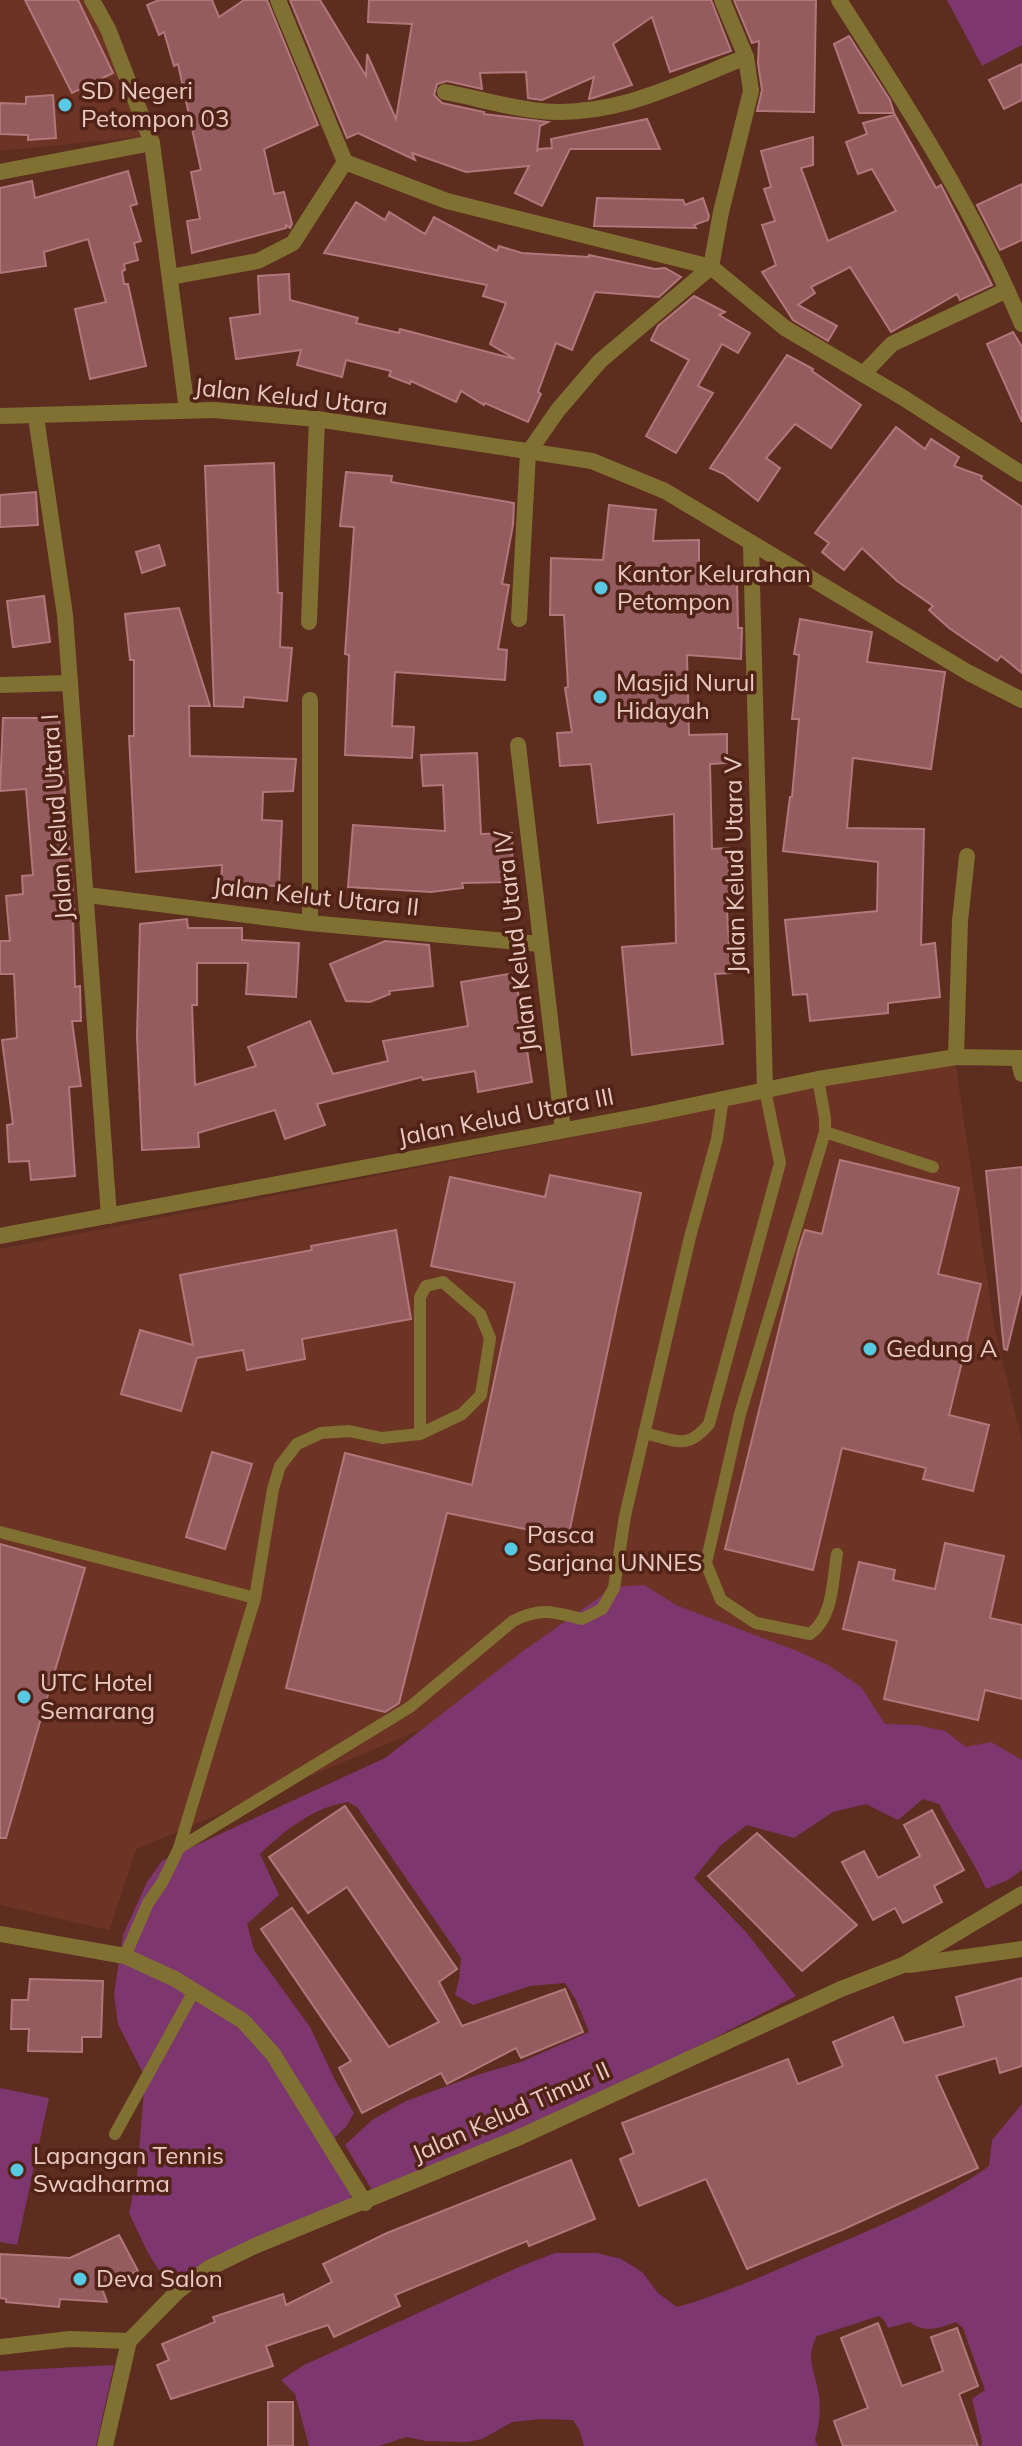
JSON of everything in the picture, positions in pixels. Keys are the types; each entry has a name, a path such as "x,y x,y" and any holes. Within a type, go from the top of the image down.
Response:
{"street":[{"path":"92,0 108,29 152,143 187,410"},
{"path":"278,0 345,162 447,201 711,267 785,328 983,447 1022,474"},
{"path":"519,619 528,453 558,410 600,361 711,267 721,212 751,91 746,57 722,0"},
{"path":"839,0 904,102 983,239 1022,324"},
{"path":"445,92 541,111 598,109 634,102 746,57"},
{"path":"0,172 152,143"},
{"path":"170,277 258,261 293,243 345,162"},
{"path":"863,374 892,344 1007,290"},
{"name":"Jalan Kelud Utara","path":"0,416 214,410 317,419 592,461 665,491 969,673 1022,700"},
{"name":"Jalan Kelud Utara I","path":"36,417 65,615 109,1216"},
{"path":"309,622 317,419"},
{"name":"Jalan Kelud Utara V","path":"751,544 765,1090"},
{"path":"0,685 70,683"},
{"path":"310,700 310,923"},
{"name":"Jalan Kelud Utara IV","path":"518,745 563,1130"},
{"path":"956,1057 960,921 967,856"},
{"name":"Jalan Kelut Utara II","path":"87,895 310,923 540,944"},
{"name":"Jalan Kelud Utara III","path":"0,1236 818,1079 956,1057 1021,1063"},
{"name":"Jalan Kelud Timur II","path":"129,2341 178,2291 209,2268 257,2245 520,2137 841,1989 903,1965 1022,1894"},
{"path":"0,1934 125,1956 175,1979 243,2021 273,2054 365,2203"},
{"path":"903,1965 1022,1949"},
{"path":"0,2347 70,2339 129,2341 105,2446"}],"lane":[{"path":"818,1079 825,1132 740,1414 706,1563 721,1600 756,1623 810,1634 823,1624 828,1610 837,1554"},
{"path":"644,1433 687,1442 697,1439 709,1424 780,1163 765,1090"},
{"path":"179,1848 410,1707 513,1621 529,1612 548,1610 582,1619 602,1609 614,1588 625,1516 690,1237 717,1139 723,1098"},
{"path":"825,1132 933,1167"},
{"path":"125,1956 148,1903 179,1848 255,1598 273,1489 280,1466 297,1444 321,1433 349,1431 382,1438 420,1434 462,1414 481,1395 490,1338 480,1314 443,1282 426,1286 420,1297 420,1434"},
{"path":"0,1532 255,1598"},
{"path":"115,2134 194,1991"}],"shaded area":[{"name":"SD Negeri Petompon 03","path":"0,0 85,0 121,72 140,137 0,151"},
{"path":"947,0 1022,0 1022,45 982,66"},
{"name":"Pasca Sarjana UNNES","path":"954,1053 994,1326 1022,1442 1022,1806 599,1655 136,1849 109,1930 0,1905 0,1249 586,1135"},
{"path":"644,1585 678,1606 828,1665 861,1687 885,1724 917,1725 945,1731 966,1747 991,1742 1022,1760 1022,1870 986,1889 939,1804 923,1799 898,1820 866,1804 833,1812 794,1838 747,1825 721,1845 694,1878 746,1932 796,1996 650,2071 378,2200 345,2145 372,2120 406,2101 521,2062 589,2032 576,2000 565,1983 530,1986 473,2005 455,1995 461,1958 357,1807 348,1802 312,1814 260,1854 279,1895 247,1924 254,1950 310,2027 354,2113 346,2127 335,2137 354,2209 286,2238 212,2276 165,2280 129,2213 137,2176 145,2077 118,2024 114,1994 123,1935 147,1882 162,1861 385,1758 523,1651 614,1587"},
{"name":"Lapangan Tennis Swadharma","path":"0,2088 49,2098 17,2245 0,2242"},
{"path":"1022,2104 1022,2446 981,2446 972,2399 985,2390 963,2328 956,2322 927,2329 910,2322 888,2328 879,2316 817,2336 813,2344 811,2359 820,2402 815,2440 818,2446 584,2446 573,2420 541,2419 512,2422 482,2439 467,2442 406,2437 379,2446 309,2446 295,2394 281,2380 304,2365 555,2253 597,2253 621,2259 642,2272 658,2293 677,2307 712,2296 882,2225 969,2180 989,2166 992,2140"},
{"path":"114,2365 96,2446 0,2446 0,2371"}],"building":[{"path":"25,0 78,0 113,73 72,93"},
{"path":"159,0 212,0 219,17 244,0 267,0 318,125 264,149 274,194 284,192 292,224 290,228 286,225 286,228 192,253 187,221 200,219 191,172 201,170 178,64 174,66 164,32 159,35 147,5"},
{"path":"290,0 320,0 366,76 367,54 396,119 412,24 368,22 369,0 711,0 731,51 670,72 652,17 613,44 632,85 593,98 589,99 594,77 542,100 528,98 526,72 480,73 482,89 447,81 437,84 434,95 442,103 484,114 548,122 540,126 537,152 538,149 552,148 551,139 647,119 660,149 570,149 542,206 515,193 529,166 466,172 412,153 415,160 358,133 347,138"},
{"path":"734,0 816,0 814,112 757,111 762,90 759,41 752,43"},
{"path":"849,36 890,100 894,113 859,113 834,44"},
{"path":"1022,64 1022,100 1004,109 989,80"},
{"path":"53,95 56,138 28,140 28,135 0,134 0,103 26,104 26,97"},
{"path":"895,115 936,188 941,185 992,285 960,300 957,294 891,332 850,267 811,287 815,293 798,305 837,326 828,341 793,320 762,272 776,265 762,225 775,221 764,189 771,187 761,151 813,137 813,165 801,168 828,241 896,211 872,169 858,174 846,142 867,134 863,123"},
{"path":"128,171 137,204 130,206 141,241 134,243 138,260 124,264 125,270 122,271 124,284 128,284 146,366 90,379 75,309 106,302 88,239 44,252 46,266 0,273 0,188 32,181 35,198"},
{"path":"1022,184 1022,240 1000,250 977,205"},
{"path":"597,198 683,200 685,205 703,198 709,216 708,220 694,225 696,228 594,226"},
{"path":"356,202 385,220 389,212 425,234 434,217 497,251 499,246 522,253 589,255 655,269 665,268 681,277 659,297 595,292 572,350 556,343 538,392 541,394 528,422 484,405 461,391 456,402 411,381 410,384 389,376 391,371 346,360 342,377 297,365 301,350 236,359 230,318 260,314 258,276 289,274 290,300 358,318 356,323 399,333 400,329 515,359 490,344 506,303 483,296 487,285 324,253"},
{"path":"694,296 725,312 719,315 750,333 738,353 722,344 698,386 713,393 676,453 646,436 689,360 651,340 658,326"},
{"path":"1013,332 1022,347 1022,422 987,344"},
{"path":"787,355 813,369 861,405 831,448 795,424 766,458 780,468 758,501 724,474 710,468"},
{"path":"896,427 925,449 931,439 959,457 954,466 982,476 981,479 1022,507 1022,673 1001,656 997,661 949,628 929,610 933,606 897,581 862,548 844,570 822,552 829,543 815,533"},
{"path":"274,463 278,593 282,593 280,647 292,648 287,701 244,697 243,707 214,706 205,466"},
{"path":"346,472 392,476 391,482 514,503 502,584 509,585 498,649 507,650 505,680 395,672 392,726 414,727 412,758 345,755 349,655 345,654 354,527 340,526"},
{"path":"36,492 38,525 0,527 0,495"},
{"path":"609,505 656,510 653,541 699,540 699,583 737,582 738,628 742,628 741,659 687,655 689,735 727,734 727,763 710,764 712,849 728,848 730,910 727,911 731,973 715,974 723,1044 632,1055 622,947 676,943 674,814 598,823 591,764 560,766 557,733 572,732 565,688 568,687 564,615 550,615 551,558 603,560"},
{"path":"159,545 165,565 142,573 136,552"},
{"path":"44,596 50,642 13,647 7,601"},
{"path":"179,608 210,706 189,706 190,756 296,759 293,791 263,792 262,820 282,821 279,886 221,884 222,865 136,872 129,736 134,736 134,660 130,660 125,614"},
{"path":"800,619 872,632 867,662 945,672 931,769 853,758 847,828 924,829 921,945 935,943 940,997 888,1003 888,1013 810,1021 807,994 793,995 785,920 877,911 878,862 783,851 792,797 799,719 792,719 799,655 794,654"},
{"path":"3,718 59,718 75,919 75,987 80,986 81,1021 72,1021 81,1086 69,1087 75,1176 31,1180 29,1161 9,1162 7,1125 13,1124 2,1040 17,1038 14,974 0,974 0,941 10,941 6,896 23,894 22,876 33,875 26,789 0,791"},
{"path":"477,753 481,834 512,833 513,882 462,883 463,888 431,892 348,887 353,825 445,831 443,785 423,786 421,755"},
{"path":"187,919 188,928 242,928 242,940 299,943 296,997 246,994 248,963 197,963 197,1005 192,1005 195,1085 256,1066 248,1047 310,1021 333,1074 388,1061 383,1041 468,1026 461,982 515,973 532,1082 478,1092 475,1071 423,1080 422,1077 317,1104 325,1125 285,1139 275,1110 198,1133 199,1147 142,1150 137,1036 140,924"},
{"path":"385,941 429,945 433,986 389,991 390,994 370,1002 346,1001 330,964"},
{"name":"Gedung A","path":"840,1160 959,1188 938,1274 981,1284 949,1415 989,1425 973,1491 923,1479 926,1468 842,1448 813,1570 725,1549 799,1248 805,1230 822,1234"},
{"path":"1022,1167 1022,1289 1007,1350 1004,1349 986,1171"},
{"path":"550,1175 641,1193 568,1538 447,1513 399,1703 385,1712 286,1688 345,1453 472,1485 515,1283 431,1266 450,1177 545,1197"},
{"path":"396,1230 411,1319 302,1339 305,1359 247,1370 243,1350 197,1358 181,1411 121,1394 140,1330 193,1345 180,1275 312,1250 311,1246"},
{"path":"212,1452 252,1464 225,1549 186,1537"},
{"path":"945,1543 1004,1556 990,1618 1022,1625 1022,1699 985,1690 978,1720 884,1699 897,1641 843,1629 859,1562 895,1570 893,1580 935,1589"},
{"name":"UTC Hotel Semarang","path":"0,1544 85,1568 6,1838 0,1838"},
{"path":"345,1806 457,1969 439,1982 462,2026 565,1989 583,2032 521,2058 516,2048 447,2084 441,2073 362,2113 339,2068 351,2061 261,1929 292,1908 389,2047 439,2022 347,1887 308,1913 269,1857"},
{"path":"932,1810 964,1870 934,1886 942,1902 903,1923 895,1908 873,1920 842,1862 864,1851 878,1878 920,1856 904,1825"},
{"path":"757,1833 857,1925 802,1971 708,1876"},
{"path":"1022,1978 1022,2066 1000,2073 996,2058 936,2076 978,2168 747,2269 706,2179 639,2206 620,2159 634,2153 622,2123 788,2059 798,2084 843,2066 833,2042 893,2017 904,2043 964,2026 956,1997"},
{"path":"30,1979 103,1981 101,2037 82,2037 82,2052 28,2051 29,2029 11,2029 12,2000 28,2000"},
{"path":"571,2160 595,2219 529,2246 527,2241 395,2295 400,2306 334,2337 328,2325 266,2346 273,2366 171,2399 157,2365 169,2360 162,2344 215,2322 213,2317 283,2294 286,2305 332,2282 323,2264 387,2233"},
{"path":"119,2235 138,2271 101,2286 107,2302 60,2299 59,2307 6,2302 6,2299 0,2298 0,2254 70,2258"},
{"path":"878,2323 902,2386 943,2371 931,2337 957,2328 978,2386 959,2394 978,2446 843,2446 834,2421 868,2408 841,2338"},
{"path":"268,2402 293,2402 293,2446 268,2446"}],"place":[{"name":"SD Negeri Petompon 03","path":"65,105"},
{"name":"Kantor Kelurahan Petompon","path":"601,588"},
{"name":"Masjid Nurul Hidayah","path":"600,697"},
{"name":"Gedung A","path":"870,1349"},
{"name":"Pasca Sarjana UNNES","path":"511,1549"},
{"name":"UTC Hotel Semarang","path":"24,1697"},
{"name":"Lapangan Tennis Swadharma","path":"17,2170"},
{"name":"Deva Salon","path":"80,2279"}]}
